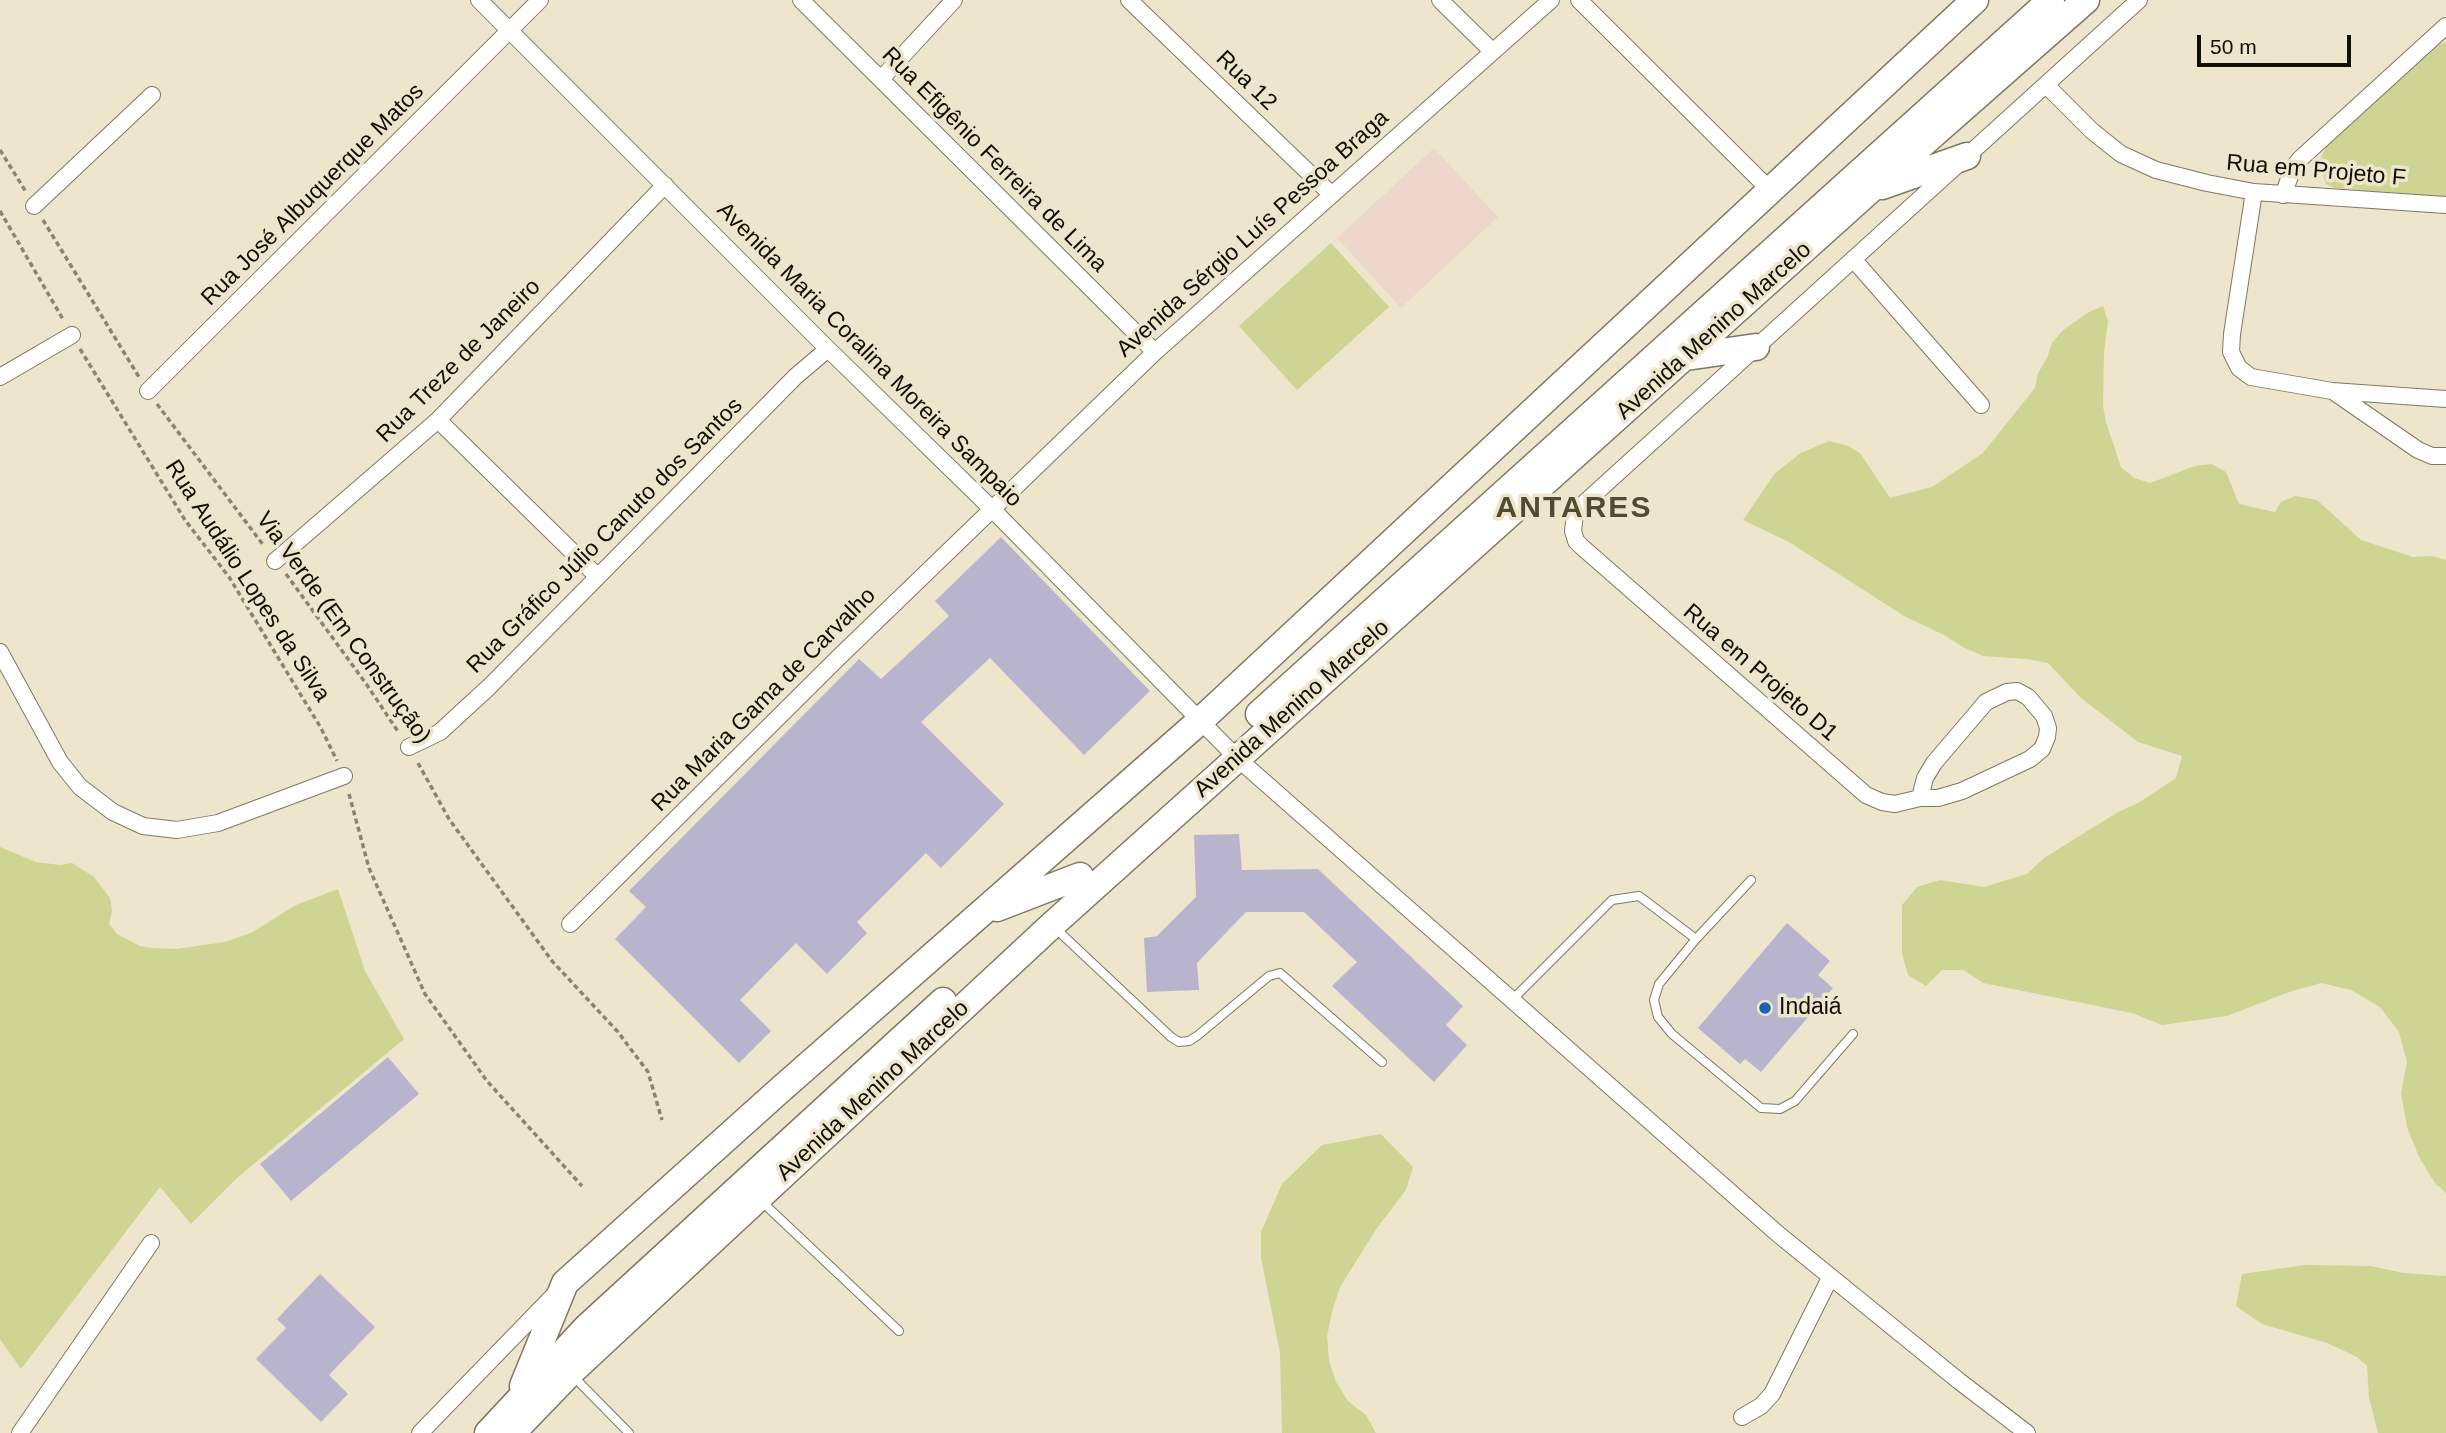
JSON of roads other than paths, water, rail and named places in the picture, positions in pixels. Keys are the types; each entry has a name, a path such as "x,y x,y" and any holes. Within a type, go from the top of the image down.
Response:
{"main road":[{"path":"516,1402 565,1283 1201,720 1975,0"},
{"name":"Avenida Menino Marcelo","path":"512,1433 569,1373 1052,925 1231,752 2051,0"},
{"name":"Avenida Menino Marcelo","path":"488,1433 587,1326 1080,876 1231,752 1686,357 2086,0"},
{"path":"1870,190 1967,156"},
{"path":"1686,357 1756,347"},
{"path":"979,915 1080,876"}],"street":[{"name":"Avenida Maria Coralina Moreira Sampaio","path":"479,0 991,508 1231,752 1830,1278 2027,1433"},
{"name":"Rua José Albuquerque Matos","path":"148,391 540,0"},
{"name":"Rua Efigênio Ferreira de Lima","path":"801,0 1155,352"},
{"path":"880,79 954,0"},
{"name":"Rua 12","path":"1129,0 1332,195"},
{"path":"1440,0 1492,51"},
{"name":"Avenida Sérgio Luís Pessoa Braga","path":"991,508 1155,352 1551,0"},
{"path":"1579,0 1770,190"},
{"name":"Avenida Menino Marcelo","path":"1582,547 1576,541 1573,531 1575,514 1580,507 2139,0"},
{"path":"2283,195 2293,168 2300,159 2446,26"},
{"name":"Rua em Projeto F","path":"2046,85 2092,131 2121,154 2156,170 2254,192 2446,205"},
{"path":"34,206 152,95"},
{"name":"Rua Treze de Janeiro","path":"275,561 439,420 665,185"},
{"path":"2254,192 2232,334 2231,352 2239,368 2251,377 2332,391 2446,399"},
{"path":"1853,259 1981,405"},
{"path":"0,377 72,335"},
{"name":"Rua Gráfico Júlio Canuto dos Santos","path":"409,747 440,732 489,687 796,376 828,349"},
{"path":"2332,391 2418,450 2432,456 2446,456"},
{"path":"439,420 597,576"},
{"name":"Rua Maria Gama de Carvalho","path":"570,924 991,508"},
{"name":"Rua em Projeto D1","path":"1582,547 1866,795 1882,802 1895,804 1920,798 1938,798 1962,791 2031,759 2042,749 2048,728 2036,705 2017,691 1995,696 1986,702 1934,763 1925,778 1920,798"},
{"path":"0,652 66,771 80,787 113,812 143,826 177,830 218,822 344,776"},
{"path":"20,1433 151,1243"},
{"path":"1742,1417 1760,1406 1772,1394 1830,1278"},
{"path":"419,1433 565,1283"}],"lane":[{"path":"1751,880 1696,939 1659,984 1654,1000 1657,1017 1672,1034 1761,1108 1780,1109 1795,1101 1853,1034"},
{"path":"1511,1000 1612,900 1639,896 1696,939"},
{"path":"1052,925 1171,1037 1180,1042 1197,1036 1269,976 1280,972 1382,1062"},
{"path":"758,1198 899,1331"},
{"path":"569,1373 629,1433"}],"place":[{"name":"Indaiá","path":"1765,1008"}],"district":[{"name":"ANTARES","path":"1574,509"}]}
